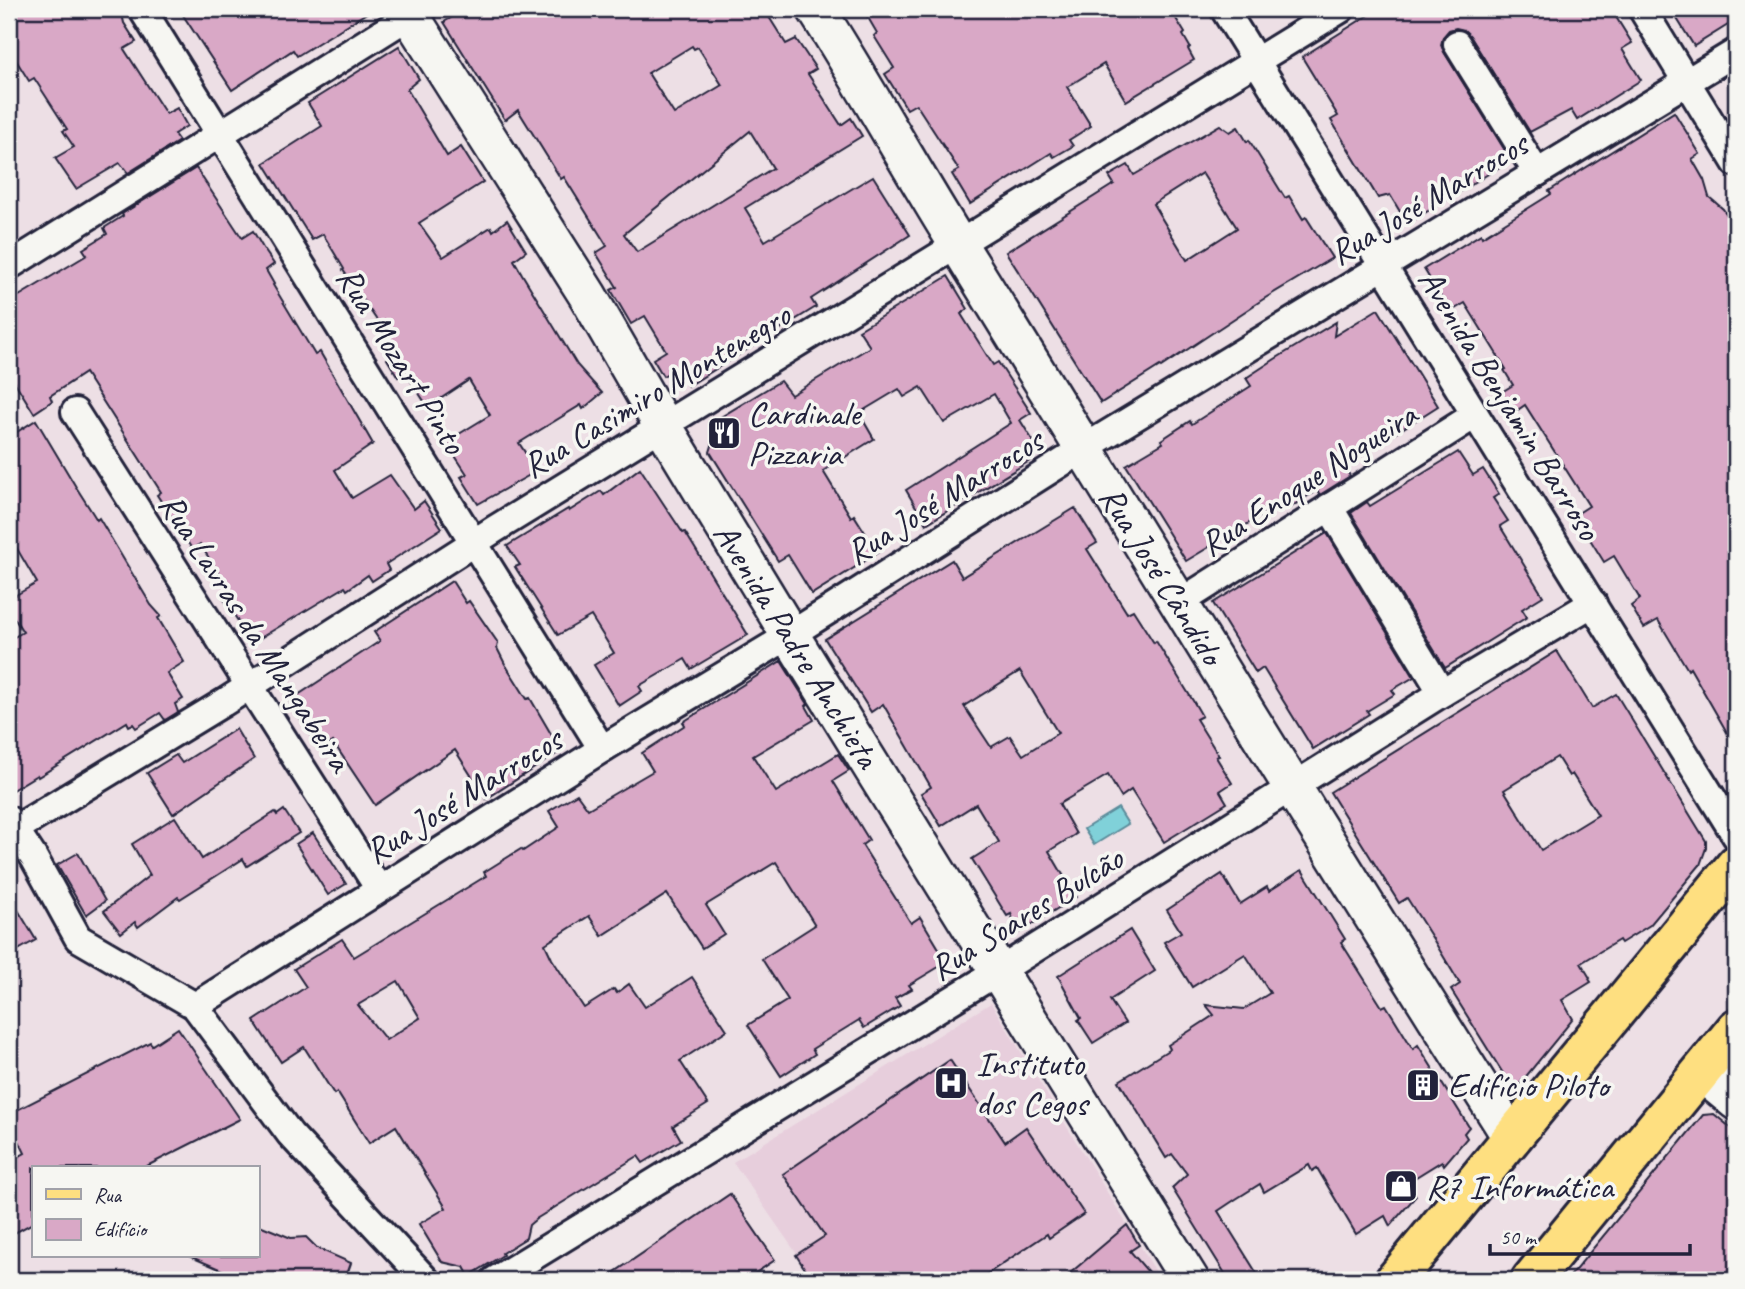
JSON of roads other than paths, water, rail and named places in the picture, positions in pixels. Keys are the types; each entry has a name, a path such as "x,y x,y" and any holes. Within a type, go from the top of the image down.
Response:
{"main road":[{"path":"1395,1280 1736,865"},
{"path":"1531,1280 1736,1029"}],"street":[{"name":"Rua Mozart Pinto","path":"142,9 602,749"},
{"name":"Rua José Cândido","path":"816,9 958,245 1512,1138"},
{"name":"Avenida Benjamin Barroso","path":"1224,9 1736,836"},
{"name":"Rua Casimiro Montenegro","path":"12,828 249,686 474,542 1341,9"},
{"path":"1642,9 1736,163"},
{"path":"9,265 220,135 412,11"},
{"name":"Avenida Padre Anchieta","path":"412,11 588,296 663,426 790,635 1189,1280"},
{"path":"1457,44 1537,173"},
{"name":"Rua José Marrocos","path":"195,1006 1084,449 1736,52"},
{"name":"Rua Lavras da Mangabeira","path":"75,412 379,889"},
{"name":"Rua Enoque Nogueira","path":"1179,603 1475,415"},
{"path":"1329,507 1442,693"},
{"name":"Rua Soares Bulcão","path":"495,1280 999,971 1442,693 1593,603"},
{"path":"12,828 78,938 195,1006 290,1134 426,1280"},
{"path":"1702,1073 1736,1101"}],"water":[{"path":"1118,808 1128,824 1094,845 1084,829"}],"place":[{"name":"Cardinale Pizzaria","path":"724,433"},
{"name":"Instituto dos Cegos","path":"951,1083"},
{"name":"Edifício Piloto","path":"1423,1085"},
{"name":"R7 Informática","path":"1401,1186"}]}
